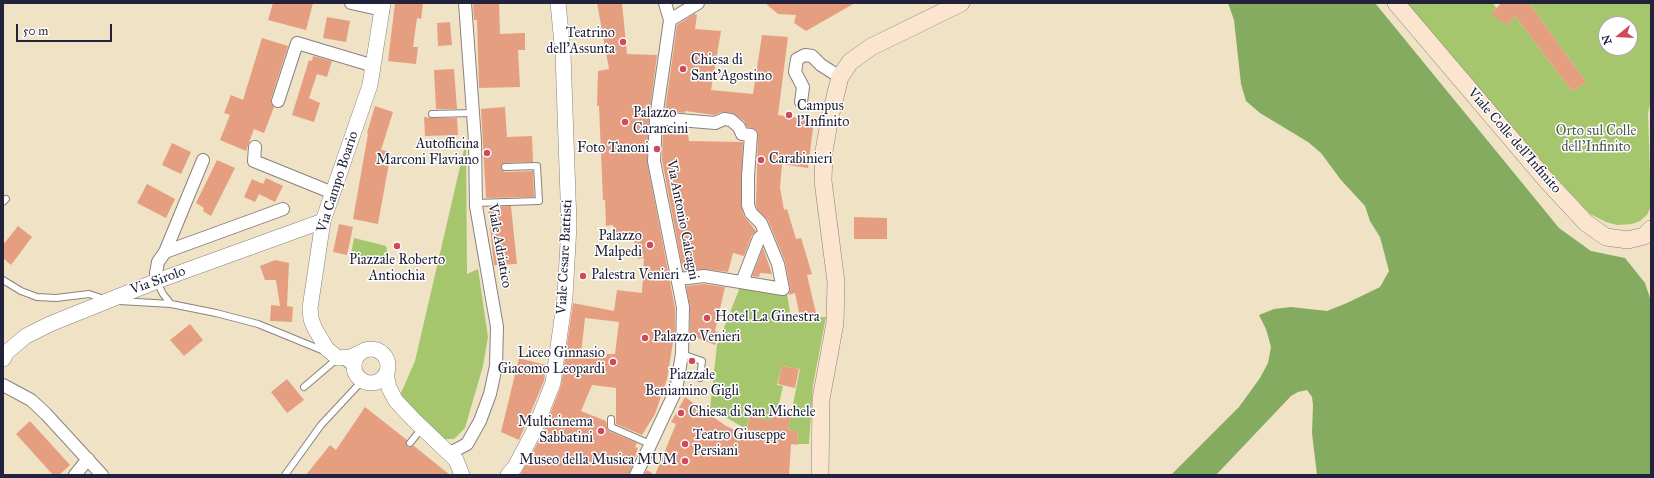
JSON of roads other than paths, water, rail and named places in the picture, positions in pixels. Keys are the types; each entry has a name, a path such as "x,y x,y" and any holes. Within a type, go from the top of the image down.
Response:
{"main road":[{"path":"820,475 821,399 835,323 836,282 823,181 824,151 830,117 840,77 850,62 871,47 961,3"},
{"name":"Viale Colle dell'Infinito","path":"1396,3 1547,181 1586,223 1606,237 1628,240 1644,236 1651,229"}],"street":[{"path":"351,3 383,7"},
{"name":"Viale Adriatico","path":"450,453 468,444 475,433 490,394 496,366 497,327 480,238 476,202 473,113 465,3"},
{"name":"Viale Cesare Battisti","path":"508,475 515,467 534,431 554,383 565,297 569,225 563,54 558,3"},
{"path":"665,3 670,20 698,3"},
{"name":"Via Campo Boario","path":"338,358 321,340 311,319 310,308 323,221 370,86 383,7"},
{"name":"Via Antonio Calcagni","path":"636,475 676,390 682,354 683,306 679,279 654,161 656,118 670,20"},
{"path":"278,101 297,43 374,66"},
{"path":"801,102 803,87 795,72 797,59 805,55 812,56 821,65 840,77"},
{"path":"656,118 715,124 724,119 731,120 739,127 742,134 751,135 748,176 748,205 765,233 778,264 783,289 704,276 679,279"},
{"path":"255,147 254,161 333,193"},
{"path":"157,281 156,273 158,262 164,252 203,160"},
{"path":"164,252 283,209"},
{"name":"Via Sirolo","path":"3,359 8,352 26,336 50,324 157,281 323,221"},
{"path":"742,282 759,238 765,233"},
{"path":"338,358 351,357 366,349 376,349 381,352 387,360 369,377"},
{"path":"357,354 355,359 369,377 392,395 422,428 450,453 456,460 462,475"},
{"path":"3,385 31,400 102,475"},
{"path":"75,475 88,459"}],"lane":[{"path":"432,114 473,113"},
{"path":"476,202 539,201 537,166 505,167"},
{"path":"3,280 21,291 37,297 56,298 89,294 108,300 171,304 258,324 338,358 369,377 322,425 285,475"},
{"path":"157,281 163,294 171,304"},
{"path":"682,354 702,361 700,378"},
{"path":"304,387 338,358"},
{"path":"611,419 611,427 650,444"},
{"path":"410,443 422,428"}],"place":[{"name":"Teatrino dell'Assunta","path":"623,42"},
{"name":"Chiesa di Sant'Agostino","path":"683,69"},
{"name":"Campus l'Infinito","path":"789,115"},
{"name":"Palazzo Carancini","path":"625,122"},
{"name":"Foto Tanoni","path":"657,149"},
{"name":"Autofficina Marconi Flaviano","path":"487,153"},
{"name":"Carabinieri","path":"761,160"},
{"name":"Palazzo Malpedi","path":"650,245"},
{"name":"Piazzale Roberto Antiochia","path":"397,246"},
{"name":"Palestra Venieri","path":"583,276"},
{"name":"Hotel La Ginestra","path":"707,318"},
{"name":"Palazzo Venieri","path":"645,338"},
{"name":"Piazzale Beniamino Gigli","path":"692,361"},
{"name":"Liceo Ginnasio Giacomo Leopardi","path":"613,362"},
{"name":"Chiesa di San Michele","path":"681,413"},
{"name":"Multicinema Sabbatini","path":"601,431"},
{"name":"Teatro Giuseppe Persiani","path":"685,444"},
{"name":"Museo della Musica MUM","path":"685,461"}],"park label":[{"name":"Orto sul Colle dell'Infinito","path":"1596,140"}]}
